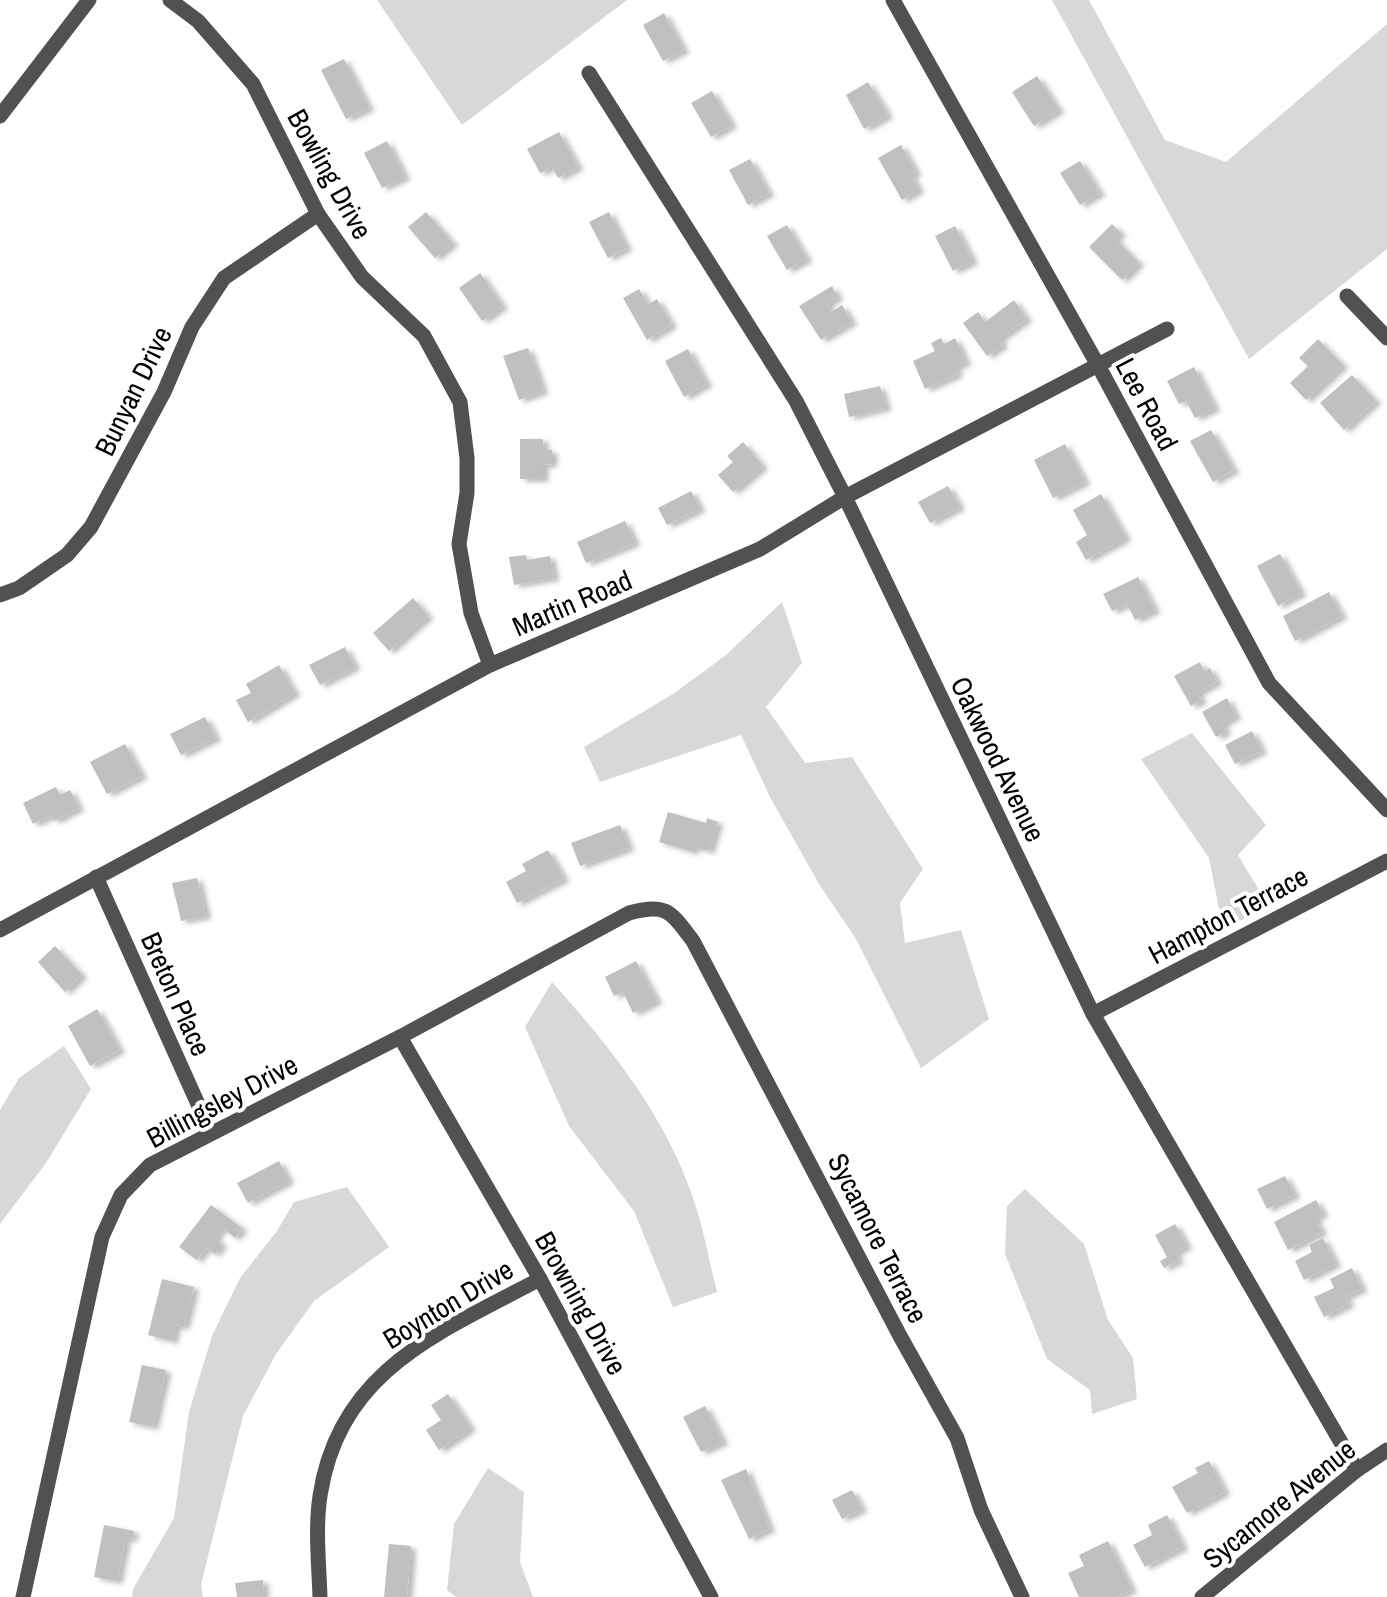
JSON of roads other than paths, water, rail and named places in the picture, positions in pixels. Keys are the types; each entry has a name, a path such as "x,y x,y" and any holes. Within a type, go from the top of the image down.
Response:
{"street":[{"path":"0,116 88,0"},
{"name":"Bowling Drive","path":"170,0 198,21 253,84 318,214 362,277 424,336 460,402 467,493 459,544 471,613 490,666"},
{"name":"Lee Road","path":"892,0 1099,366 1270,683 1387,810"},
{"name":"Oakwood Avenue","path":"589,73 796,402 1093,1014 1358,1470"},
{"name":"Bunyan Drive","path":"0,595 19,588 67,555 91,526 164,392 192,327 224,278 318,214"},
{"path":"1346,296 1387,338"},
{"name":"Martin Road","path":"0,930 490,666 760,549 845,497 1167,330"},
{"name":"Hampton Terrace","path":"1093,1014 1387,861"},
{"name":"Breton Place","path":"96,877 211,1132"},
{"name":"Billingsley Drive","path":"22,1597 102,1236 121,1195 150,1164 400,1037 628,913 646,908 670,911"},
{"name":"Sycamore Terrace","path":"670,911 702,957 957,1438 981,1510 1022,1597"},
{"name":"Browning Drive","path":"400,1037 540,1279 711,1597"},
{"name":"Boynton Drive","path":"320,1597 319,1501 324,1476 354,1408 401,1356 540,1279"},
{"name":"Sycamore Avenue","path":"1202,1597 1387,1450"}]}
